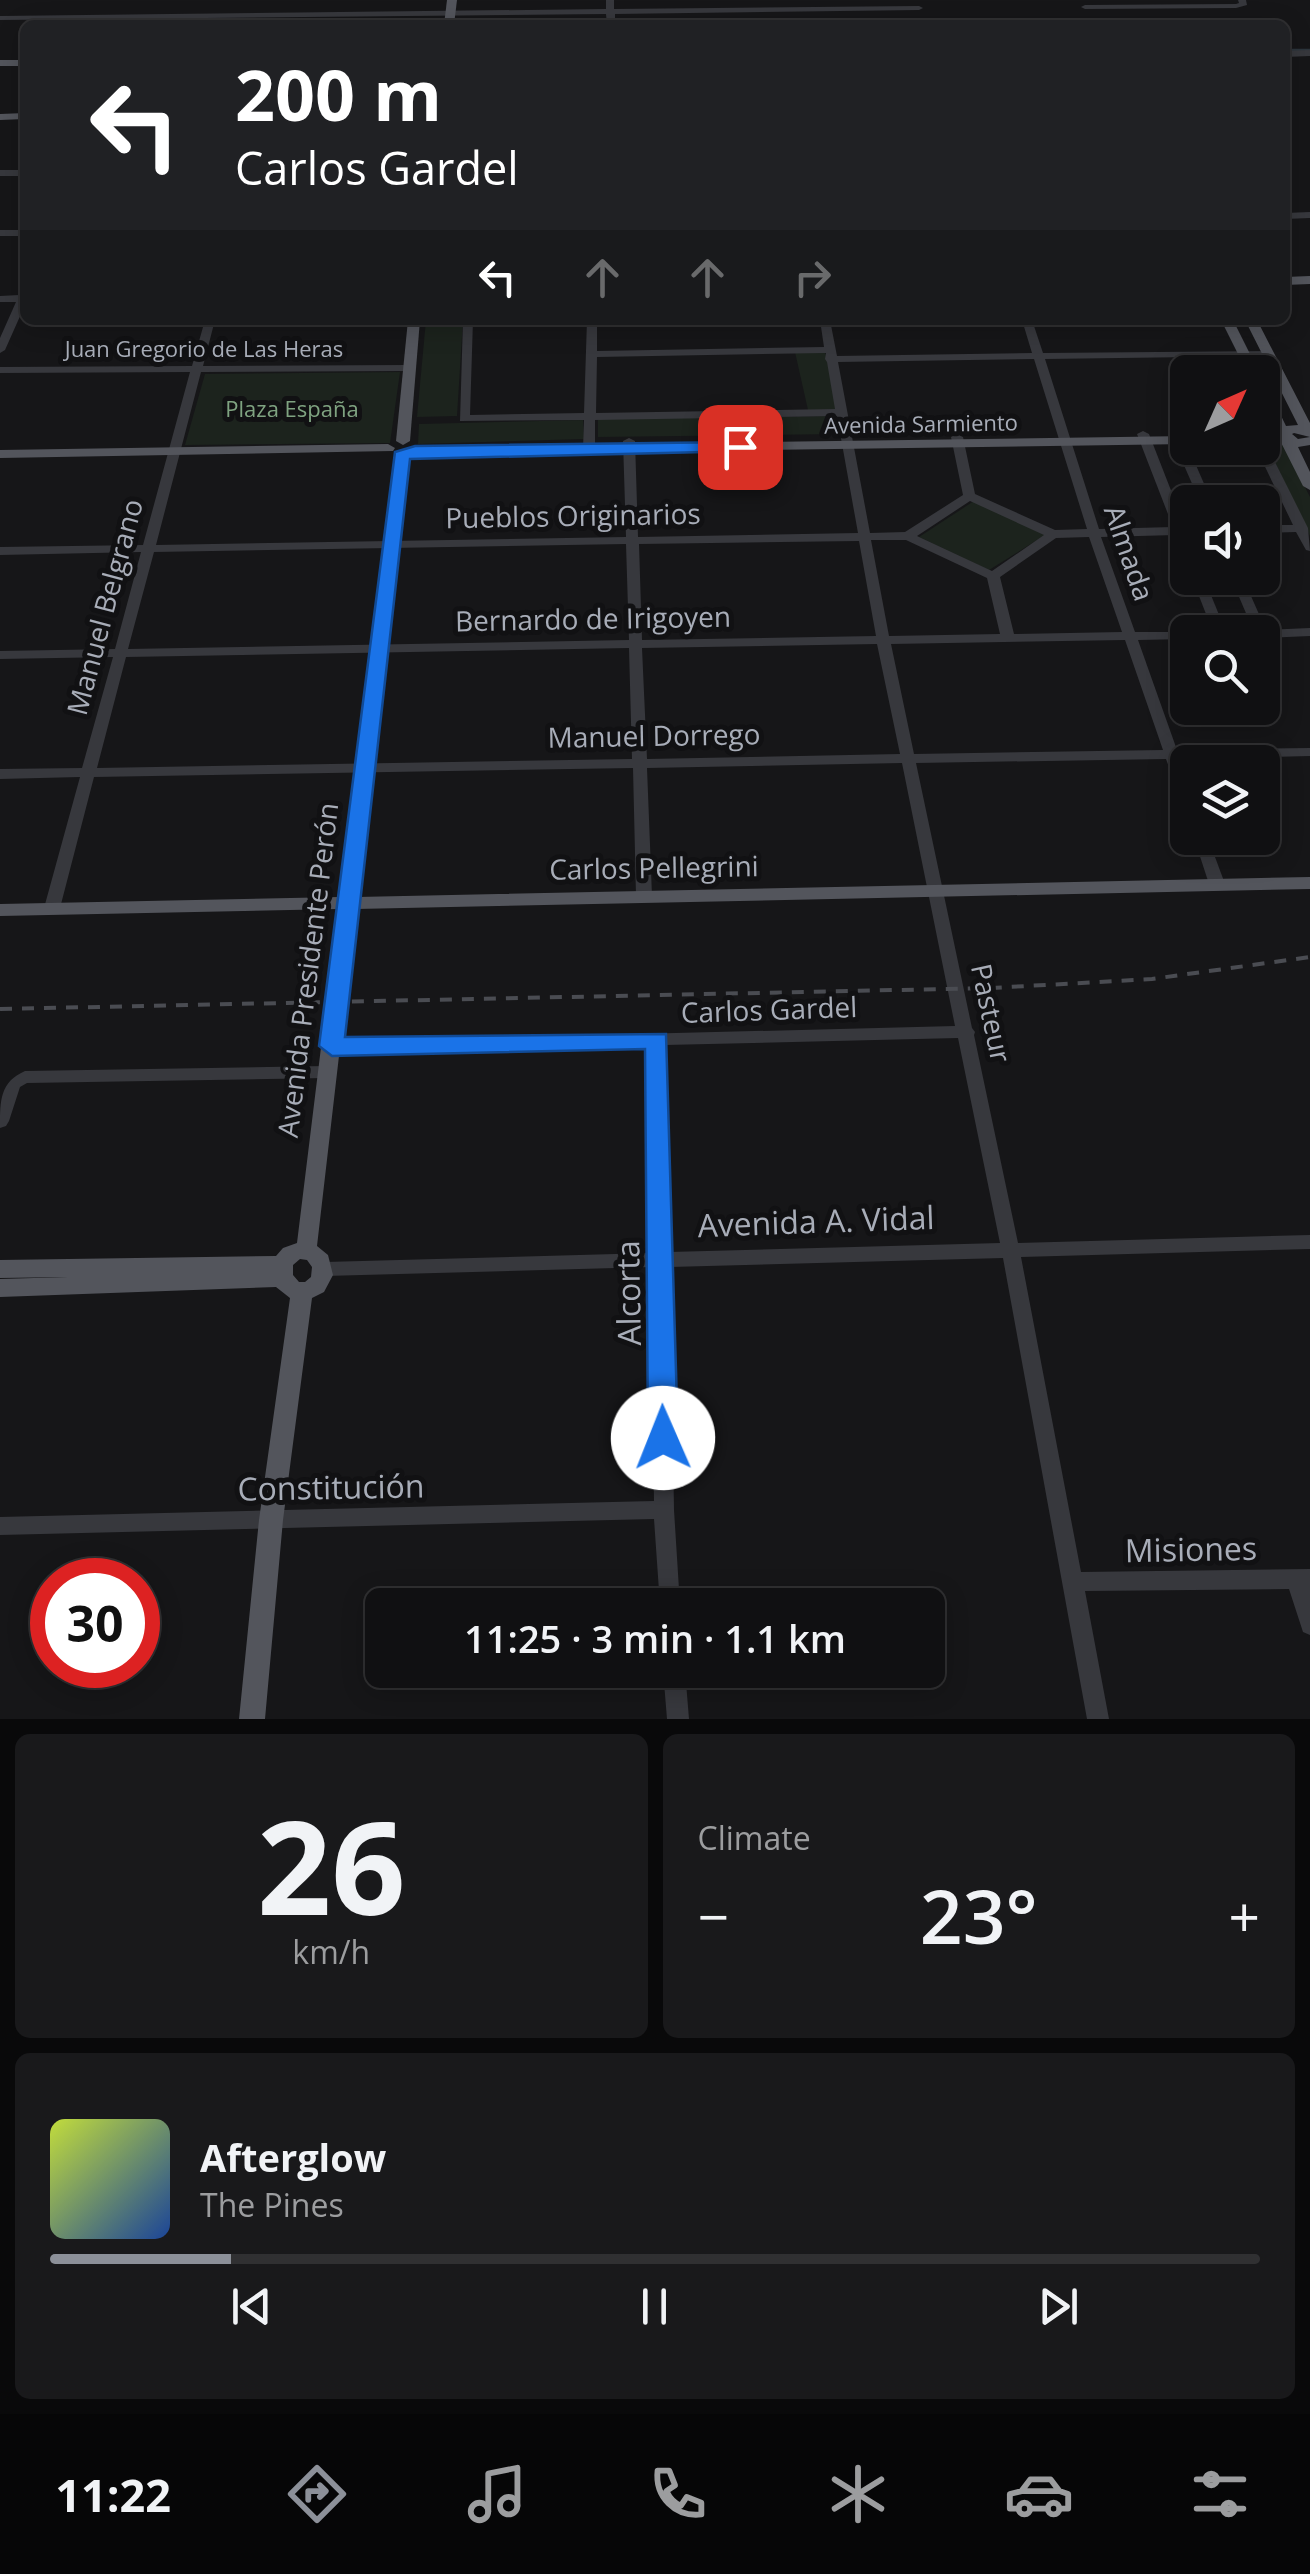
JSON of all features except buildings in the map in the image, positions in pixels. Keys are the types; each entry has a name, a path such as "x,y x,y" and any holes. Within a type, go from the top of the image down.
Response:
{"main road":[{"path":"450,19 452,0"},
{"name":"Avenida Presidente Perón","path":"306,1252 361,767 404,448 413,325"},
{"path":"1230,325 1244,353"},
{"path":"1254,325 1309,435 1280,436"},
{"path":"1280,428 1310,486"},
{"name":"Avenida Sarmiento","path":"0,454 1170,436"},
{"name":"Carlos Pellegrini","path":"0,910 1310,883"},
{"path":"0,1288 280,1271 294,1254 306,1252 319,1257 325,1269 318,1282 302,1290 288,1287 280,1271"},
{"path":"0,1268 280,1271"},
{"path":"252,1719 271,1520 302,1290"}],"street":[{"path":"296,0 291,20 450,19 765,5 918,4"},
{"path":"610,0 611,20"},
{"path":"1083,4 1243,2"},
{"path":"0,18 93,20"},
{"path":"0,350 20,306"},
{"name":"Manuel Belgrano","path":"52,908 209,325"},
{"path":"468,325 464,419 843,412"},
{"path":"589,445 592,325"},
{"name":"Pasteur","path":"825,325 884,640 968,1032 1098,1719"},
{"name":"Almada","path":"1029,325 1094,533 1170,748"},
{"path":"592,354 1268,353"},
{"name":"Juan Gregorio de Las Heras","path":"0,370 408,368"},
{"path":"1144,437 1170,505"},
{"path":"958,440 969,496"},
{"path":"630,445 644,896"},
{"path":"1270,465 1310,548"},
{"path":"969,496 1053,534 1170,531"},
{"path":"908,536 969,496"},
{"path":"1280,529 1302,528"},
{"path":"1008,638 993,576 1053,534"},
{"name":"Pueblos Originarios","path":"0,551 908,536 993,576"},
{"path":"1280,633 1310,632"},
{"name":"Bernardo de Irigoyen","path":"0,655 1170,635"},
{"name":"Manuel Dorrego","path":"1280,752 1310,752"},
{"name":"Manuel Dorrego","path":"0,774 1170,754"},
{"path":"1207,855 1217,884"},
{"name":"Carlos Gardel","path":"332,1046 968,1032"},
{"name":"Alcorta","path":"657,1040 664,1510 669,1588"},
{"path":"0,1122 13,1083 25,1077 325,1072"},
{"name":"Avenida A. Vidal","path":"325,1269 1310,1242"},
{"name":"Constitución","path":"0,1526 664,1510"},
{"path":"1304,1579 1310,1625"},
{"name":"Misiones","path":"1072,1582 1304,1579"},
{"path":"675,1688 678,1719"}],"green space":[{"path":"426,325 463,325 457,416 417,417"},
{"path":"795,352 825,352 838,409 808,410"},
{"name":"Plaza España","path":"400,372 390,443 185,445 205,374"},
{"path":"836,416 839,434 598,437 598,419"},
{"path":"583,420 584,439 418,444 419,424"},
{"path":"1280,440 1310,497 1310,536 1276,465 1280,465"},
{"path":"974,501 1045,535 989,570 919,537"}],"waterway":[{"path":"1290,50 1310,50"}],"railway":[{"path":"0,1009 991,988 1152,979 1310,957"}],"route":[{"path":"663,1438 657,1040 332,1046 361,767 401,456 415,452 740,447"}]}
